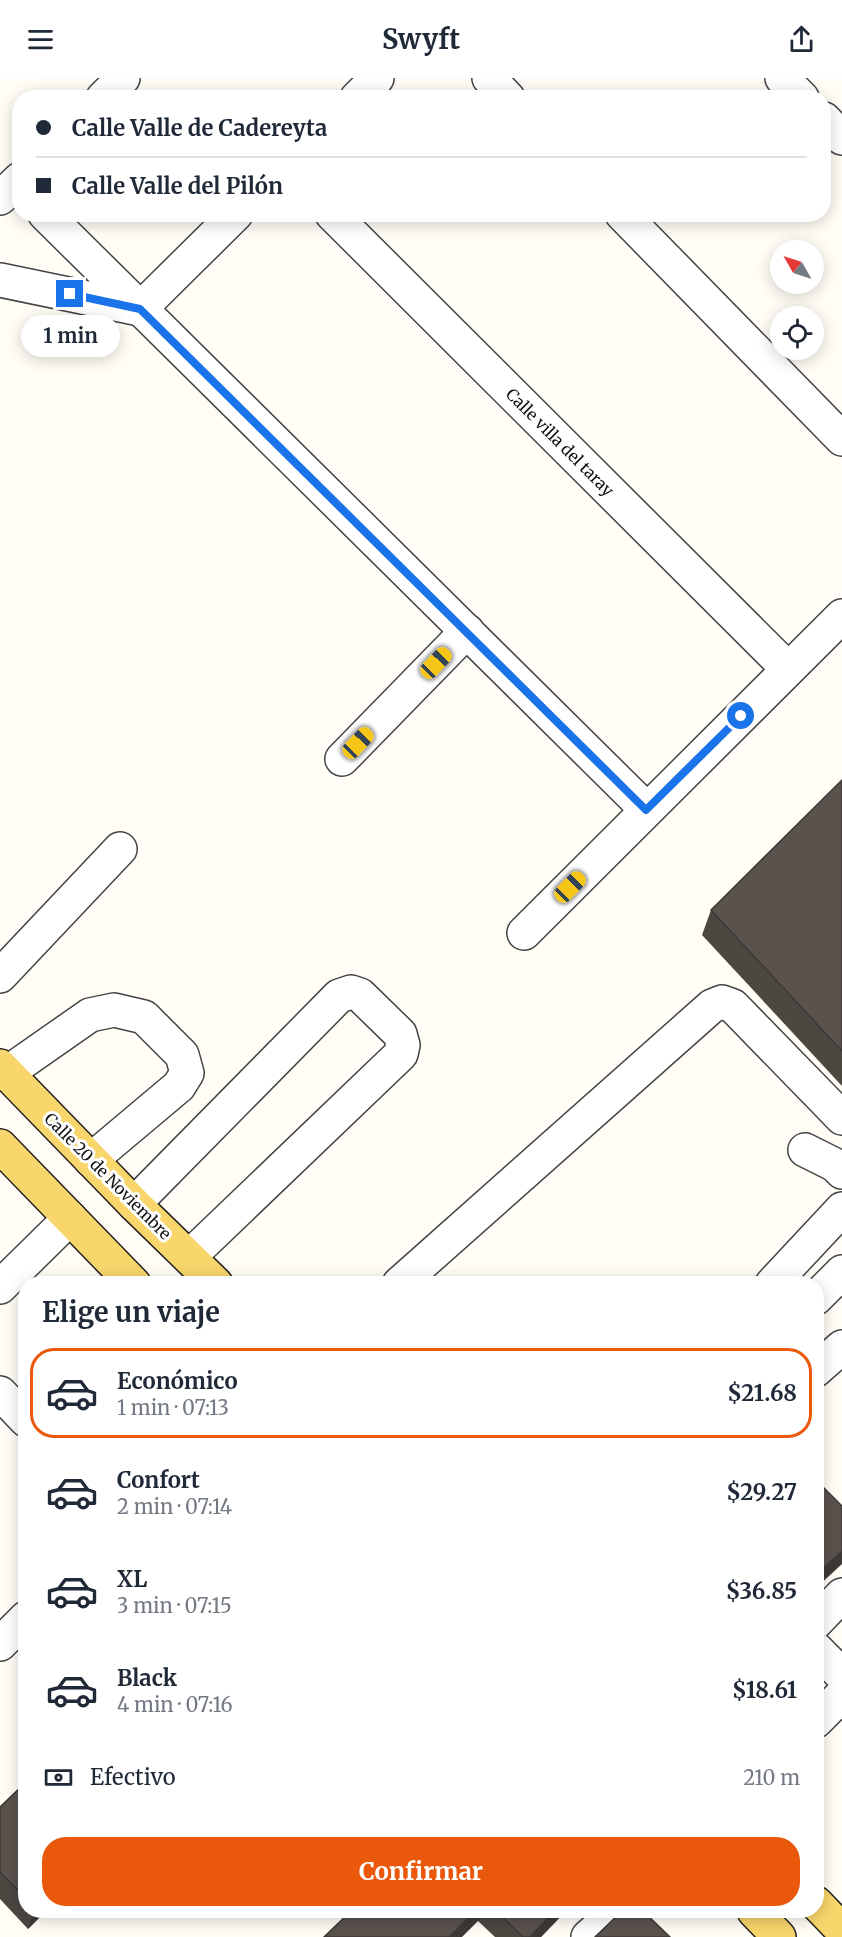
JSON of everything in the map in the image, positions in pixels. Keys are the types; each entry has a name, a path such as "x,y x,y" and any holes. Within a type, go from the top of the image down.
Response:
{"main road":[{"name":"Calle 20 de Noviembre","path":"4,1070 134,1204 208,1276"},
{"path":"4,1157 70,1218 126,1276"},
{"path":"824,1911 842,1930"},
{"path":"761,1918 779,1937"}],"street":[{"path":"111,90 123,78"},
{"path":"365,90 377,78"},
{"path":"489,78 500,90"},
{"path":"783,78 794,90"},
{"path":"831,126 842,138"},
{"path":"53,222 646,810"},
{"path":"140,309 228,222"},
{"name":"Calle villa del taray","path":"340,222 788,669"},
{"path":"630,222 842,440"},
{"path":"0,280 140,309"},
{"path":"524,933 842,616"},
{"path":"342,759 467,631"},
{"path":"0,976 120,849"},
{"path":"134,1204 339,996 351,992 360,995 393,1026 400,1034 403,1046 401,1054 189,1257"},
{"path":"408,1276 712,1006 722,1002 733,1006 842,1118"},
{"path":"4,1070 90,1015 114,1010 144,1017 182,1055 187,1073 179,1086 91,1160"},
{"path":"805,1150 835,1165 842,1172"},
{"path":"779,1276 842,1209"},
{"path":"0,1287 70,1218"},
{"path":"824,1290 842,1272"},
{"path":"824,1363 842,1347"},
{"path":"0,1393 18,1412"},
{"path":"824,1614 842,1595"},
{"path":"0,1644 18,1626"},
{"path":"824,1657 842,1674"},
{"path":"824,1713 842,1695"},
{"path":"588,1937 609,1918"}],"building":[{"path":"842,780 842,1051 711,910"},
{"path":"824,1488 842,1506 842,1551 824,1568"},
{"path":"18,1790 18,1890 0,1872 0,1807"},
{"path":"344,1918 468,1918 449,1937 324,1937"},
{"path":"503,1918 548,1918 530,1937 523,1937"},
{"path":"615,1918 650,1918 670,1937 595,1937"}],"route":[{"path":"70,294 140,309 646,810 741,716"}]}
